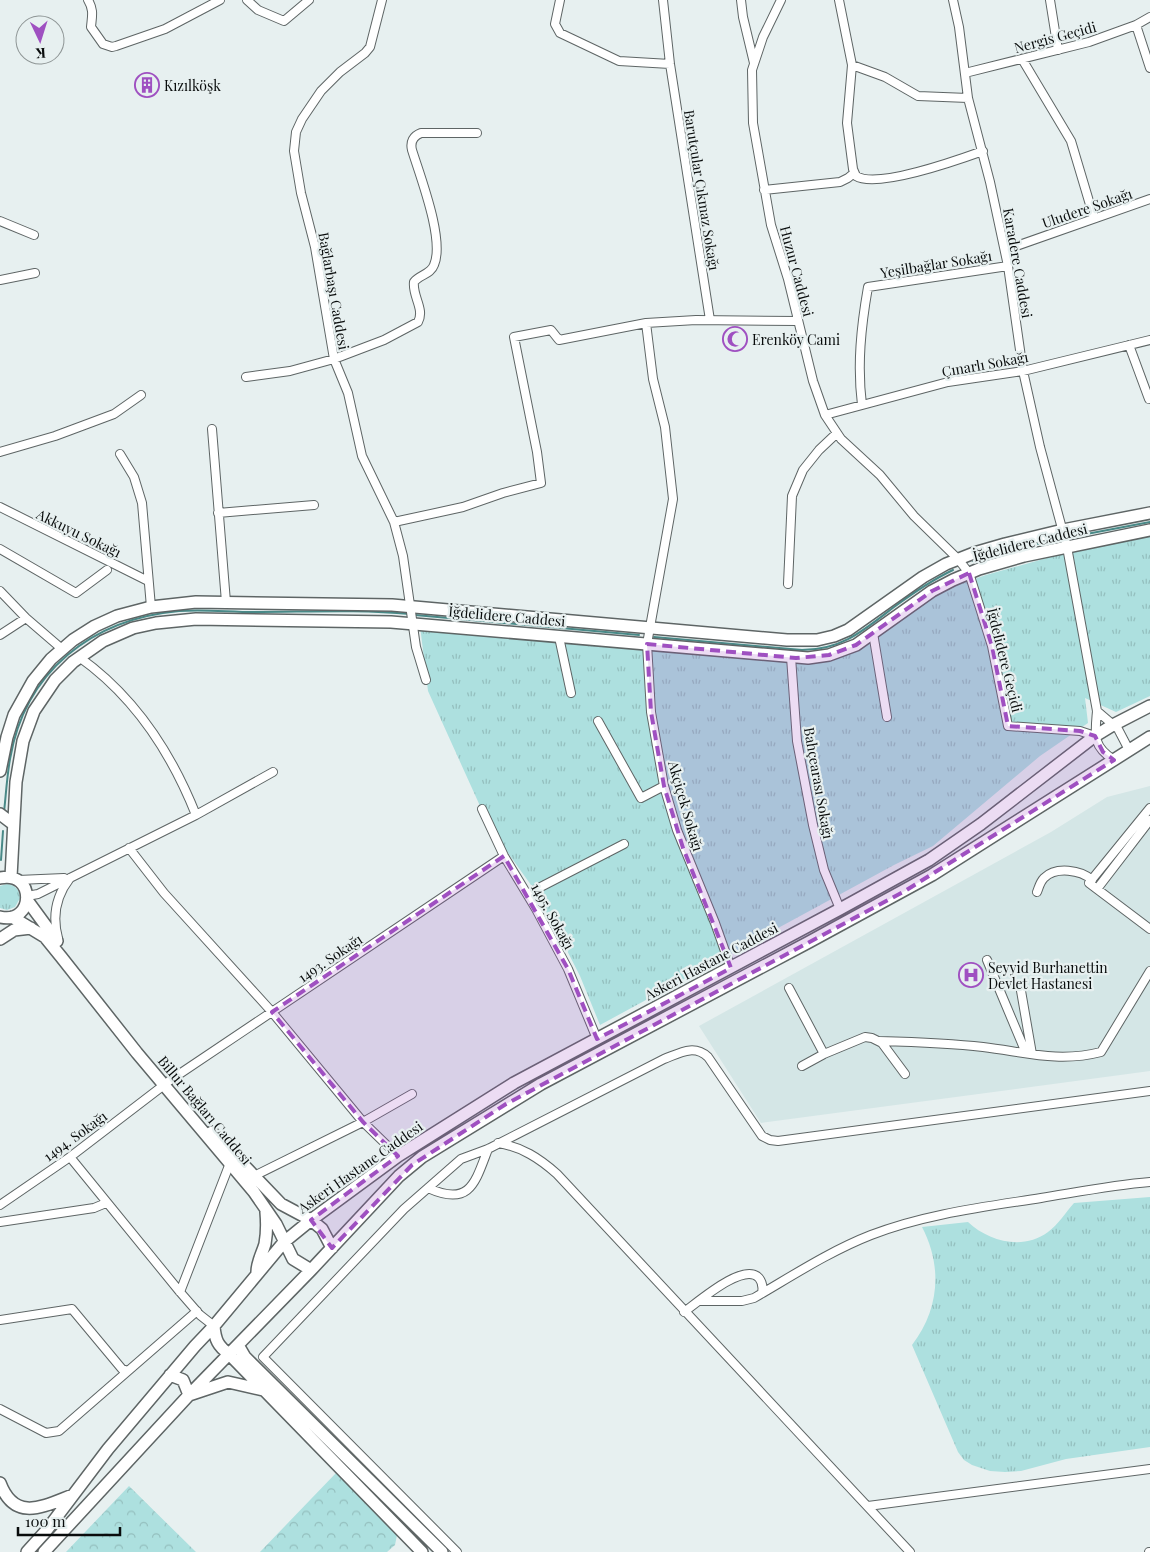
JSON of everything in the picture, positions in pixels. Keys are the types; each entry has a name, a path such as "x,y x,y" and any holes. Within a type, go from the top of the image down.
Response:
{"street":[{"path":"88,0 93,9 90,28 103,44 112,47 165,29 220,0"},
{"path":"247,0 258,10 284,21 309,0"},
{"name":"Bağlarbaşı Caddesi","path":"382,0 370,47 340,72 322,91 302,118 296,132 294,151 301,193 316,247 334,360 348,393 362,456 394,522 404,556 416,647 426,680"},
{"path":"560,0 556,27 563,35 619,61 670,64"},
{"name":"Barutçular Çıkmaz Sokağı","path":"663,0 670,64 710,320"},
{"path":"741,0 754,63"},
{"name":"Huzur Caddesi","path":"781,0 763,36 752,70 753,123 771,225 788,279 813,381 825,415 841,439 880,475 914,516 958,559 969,573"},
{"path":"839,0 852,65 847,123 854,173 862,179 872,180 924,170 983,152"},
{"name":"Karadere Caddesi","path":"953,0 959,27 968,98 983,152 1005,250 1023,371 1040,447 1067,547"},
{"path":"1050,0 1058,50"},
{"name":"Nergis Geçidi","path":"965,73 1089,42 1136,25 1150,17"},
{"path":"1136,25 1150,68"},
{"path":"1022,59 1071,141 1094,218"},
{"path":"852,65 885,76 918,96 968,98"},
{"path":"246,376 290,371 334,360 384,340 418,322 420,312 414,282 433,268 436,259 436,245 434,225 412,150 412,143 415,136 422,133 477,133"},
{"path":"764,190 840,182 854,173"},
{"name":"Uludere Sokağı","path":"1005,250 1150,199"},
{"path":"0,221 34,236"},
{"name":"Yeşilbağlar Sokağı","path":"862,405 860,390 860,340 868,288 1008,266"},
{"path":"0,280 35,273"},
{"path":"394,522 463,507 541,483 537,452 514,337 551,330 559,340 646,323 710,320 798,321"},
{"name":"Akçiçek Sokağı","path":"646,323 654,380 665,427 673,499 647,644 651,712 664,786 684,848 715,923 731,968"},
{"name":"Çınarlı Sokağı","path":"825,415 948,382 1023,371 1150,340"},
{"path":"1128,345 1149,399"},
{"path":"0,452 55,436 114,414 140,395"},
{"path":"212,429 226,602"},
{"path":"788,584 792,496 803,470 819,450 837,433"},
{"path":"120,454 134,478 142,503 151,607"},
{"path":"218,513 314,505"},
{"name":"Akkuyu Sokağı","path":"0,507 148,581"},
{"name":"İğdelidere Caddesi","path":"0,771 9,727 19,703 33,681 62,649 85,632 106,621 129,612 151,607 196,602 346,603 410,606 797,641 825,638 848,630 923,577 958,559 1004,544 1062,530 1150,513"},
{"name":"İğdelidere Caddesi","path":"10,878 14,798 23,740 30,721 47,690 64,671 79,657 103,641 122,632 145,625 183,620 336,620 413,623 791,657 819,656 843,651 856,645 932,591 969,573 1009,560 1150,530"},
{"path":"1067,547 1097,712 1095,736 1103,752 1114,760"},
{"path":"0,549 76,593 107,570"},
{"name":"İğdelidere Geçidi","path":"969,573 992,646 1008,726 1080,731 1095,736"},
{"path":"0,590 26,618 62,649"},
{"path":"0,635 26,618"},
{"path":"873,634 888,717"},
{"path":"559,637 571,693"},
{"path":"79,657 112,684 144,721 175,769 196,815"},
{"name":"Bahçearası Sokağı","path":"791,657 798,741 814,833 824,870 840,910"},
{"name":"Askeri Hastane Caddesi","path":"27,1552 46,1531 108,1449 170,1374 214,1326 284,1242 311,1220 398,1156 514,1083 840,910 929,860 965,836 1095,736 1150,706"},
{"path":"1097,712 1121,734 1129,750"},
{"path":"598,721 641,798 664,786"},
{"name":"Askeri Hastane Caddesi","path":"332,1248 412,1165 506,1104 912,887 958,860 1150,737"},
{"path":"7,917 22,911 27,898 196,815 273,772"},
{"path":"1150,808 1089,883 1150,929"},
{"name":"1495. Sokağı","path":"482,809 504,856 568,969 597,1039"},
{"path":"0,814 13,824"},
{"path":"1097,889 1150,820"},
{"path":"527,894 624,844"},
{"path":"129,848 164,893 272,1012 362,1122 398,1156"},
{"name":"1493. Sokağı","path":"167,1083 504,856"},
{"path":"1037,892 1043,879 1058,872 1080,872 1092,880"},
{"path":"10,878 43,880 71,877"},
{"path":"60,944 55,924 55,911 62,890 71,877"},
{"path":"10,878 24,886 27,898 60,944 74,968"},
{"path":"7,917 32,928 45,937 74,968"},
{"path":"0,940 7,917"},
{"path":"0,940 14,930 32,928"},
{"path":"987,960 1029,1054"},
{"name":"Billur Bağları Caddesi","path":"74,968 254,1192 293,1259 311,1270"},
{"path":"802,1066 861,1037 869,1037 879,1041 951,1044 1066,1058 1100,1052 1150,971"},
{"path":"1020,985 1029,1054"},
{"path":"789,988 824,1054"},
{"path":"879,1041 905,1074"},
{"path":"457,1552 263,1357 389,1224 460,1159 488,1149 664,1059 691,1049 699,1051 708,1058 762,1136 774,1141 1150,1091"},
{"name":"Billur Bağları Caddesi","path":"167,1083 281,1204 311,1220 326,1233 332,1248"},
{"name":"1494. Sokağı","path":"0,1205 70,1157 167,1083"},
{"path":"254,1176 362,1122 412,1094"},
{"path":"498,1143 525,1151 550,1168 591,1209 684,1312 910,1552"},
{"path":"428,1188 452,1196 463,1193 476,1179 488,1149"},
{"path":"70,1157 180,1292 214,1326 218,1344 422,1552"},
{"path":"180,1292 230,1163"},
{"path":"700,1301 742,1301 754,1298 846,1246 871,1235 905,1224 972,1209 1097,1188 1150,1182"},
{"path":"0,1222 94,1208 106,1203"},
{"path":"257,1274 257,1265 266,1237 266,1210"},
{"path":"44,1552 189,1395 332,1248"},
{"path":"684,1312 731,1279 744,1275 754,1275 759,1278 762,1283 762,1293"},
{"path":"0,1320 72,1309 122,1369 128,1371"},
{"path":"0,1409 46,1433 60,1432 197,1311"},
{"path":"238,1345 245,1357 442,1552"},
{"path":"170,1374 183,1380 189,1395"},
{"path":"189,1395 228,1382 263,1390"},
{"path":"868,1506 1150,1469"},
{"path":"0,1483 4,1495 15,1505 28,1510 43,1507 75,1494"}],"highlighted area":[{"path":"969,573 992,646 1008,726 1080,731 1095,736 1103,752 1114,760 905,891 506,1104 412,1165 332,1248 311,1220 398,1156 363,1122 272,1012 504,856 568,969 597,1039 731,968 683,848 664,786 651,712 647,644 796,658 829,655 856,645 932,591"}],"shaded area":[{"name":"Seyyid Burhanettin Devlet Hastanesi","path":"1150,786 1150,1071 761,1123 699,1026 1051,832 1107,797"}],"green space":[{"path":"1150,534 1150,696 1116,712 1085,698 1088,723 1040,756 933,846 894,865 600,1025 580,976 556,929 531,885 490,828 428,691 420,626 822,658 889,624 942,591 957,585 1047,558"},
{"path":"7,884 16,888 20,898 15,907 7,910 0,908 0,886"},
{"path":"1150,1197 1150,1447 1066,1459 1021,1471 990,1471 964,1460 958,1452 912,1345 928,1317 933,1303 935,1288 933,1257 922,1227 968,1222 976,1229 996,1239 1017,1242 1028,1241 1038,1238 1052,1229 1074,1203"},
{"path":"336,1473 397,1535 395,1545 387,1552 260,1552"},
{"path":"129,1486 196,1552 66,1552"}],"waterway":[{"path":"1076,536 1150,522"},
{"path":"973,561 1012,549 1052,541"},
{"path":"654,637 802,650 829,647 862,631 915,592 953,570"},
{"path":"4,812 10,759 18,728 31,700 47,676 67,655 91,638 118,625 147,616 179,611 352,611 410,614"},
{"path":"415,615 639,635"},
{"path":"1,860 3,831"}],"place":[{"name":"Kızılköşk","path":"147,85"},
{"name":"Erenköy Cami","path":"735,339"},
{"name":"Seyyid Burhanettin Devlet Hastanesi","path":"971,975"}]}
